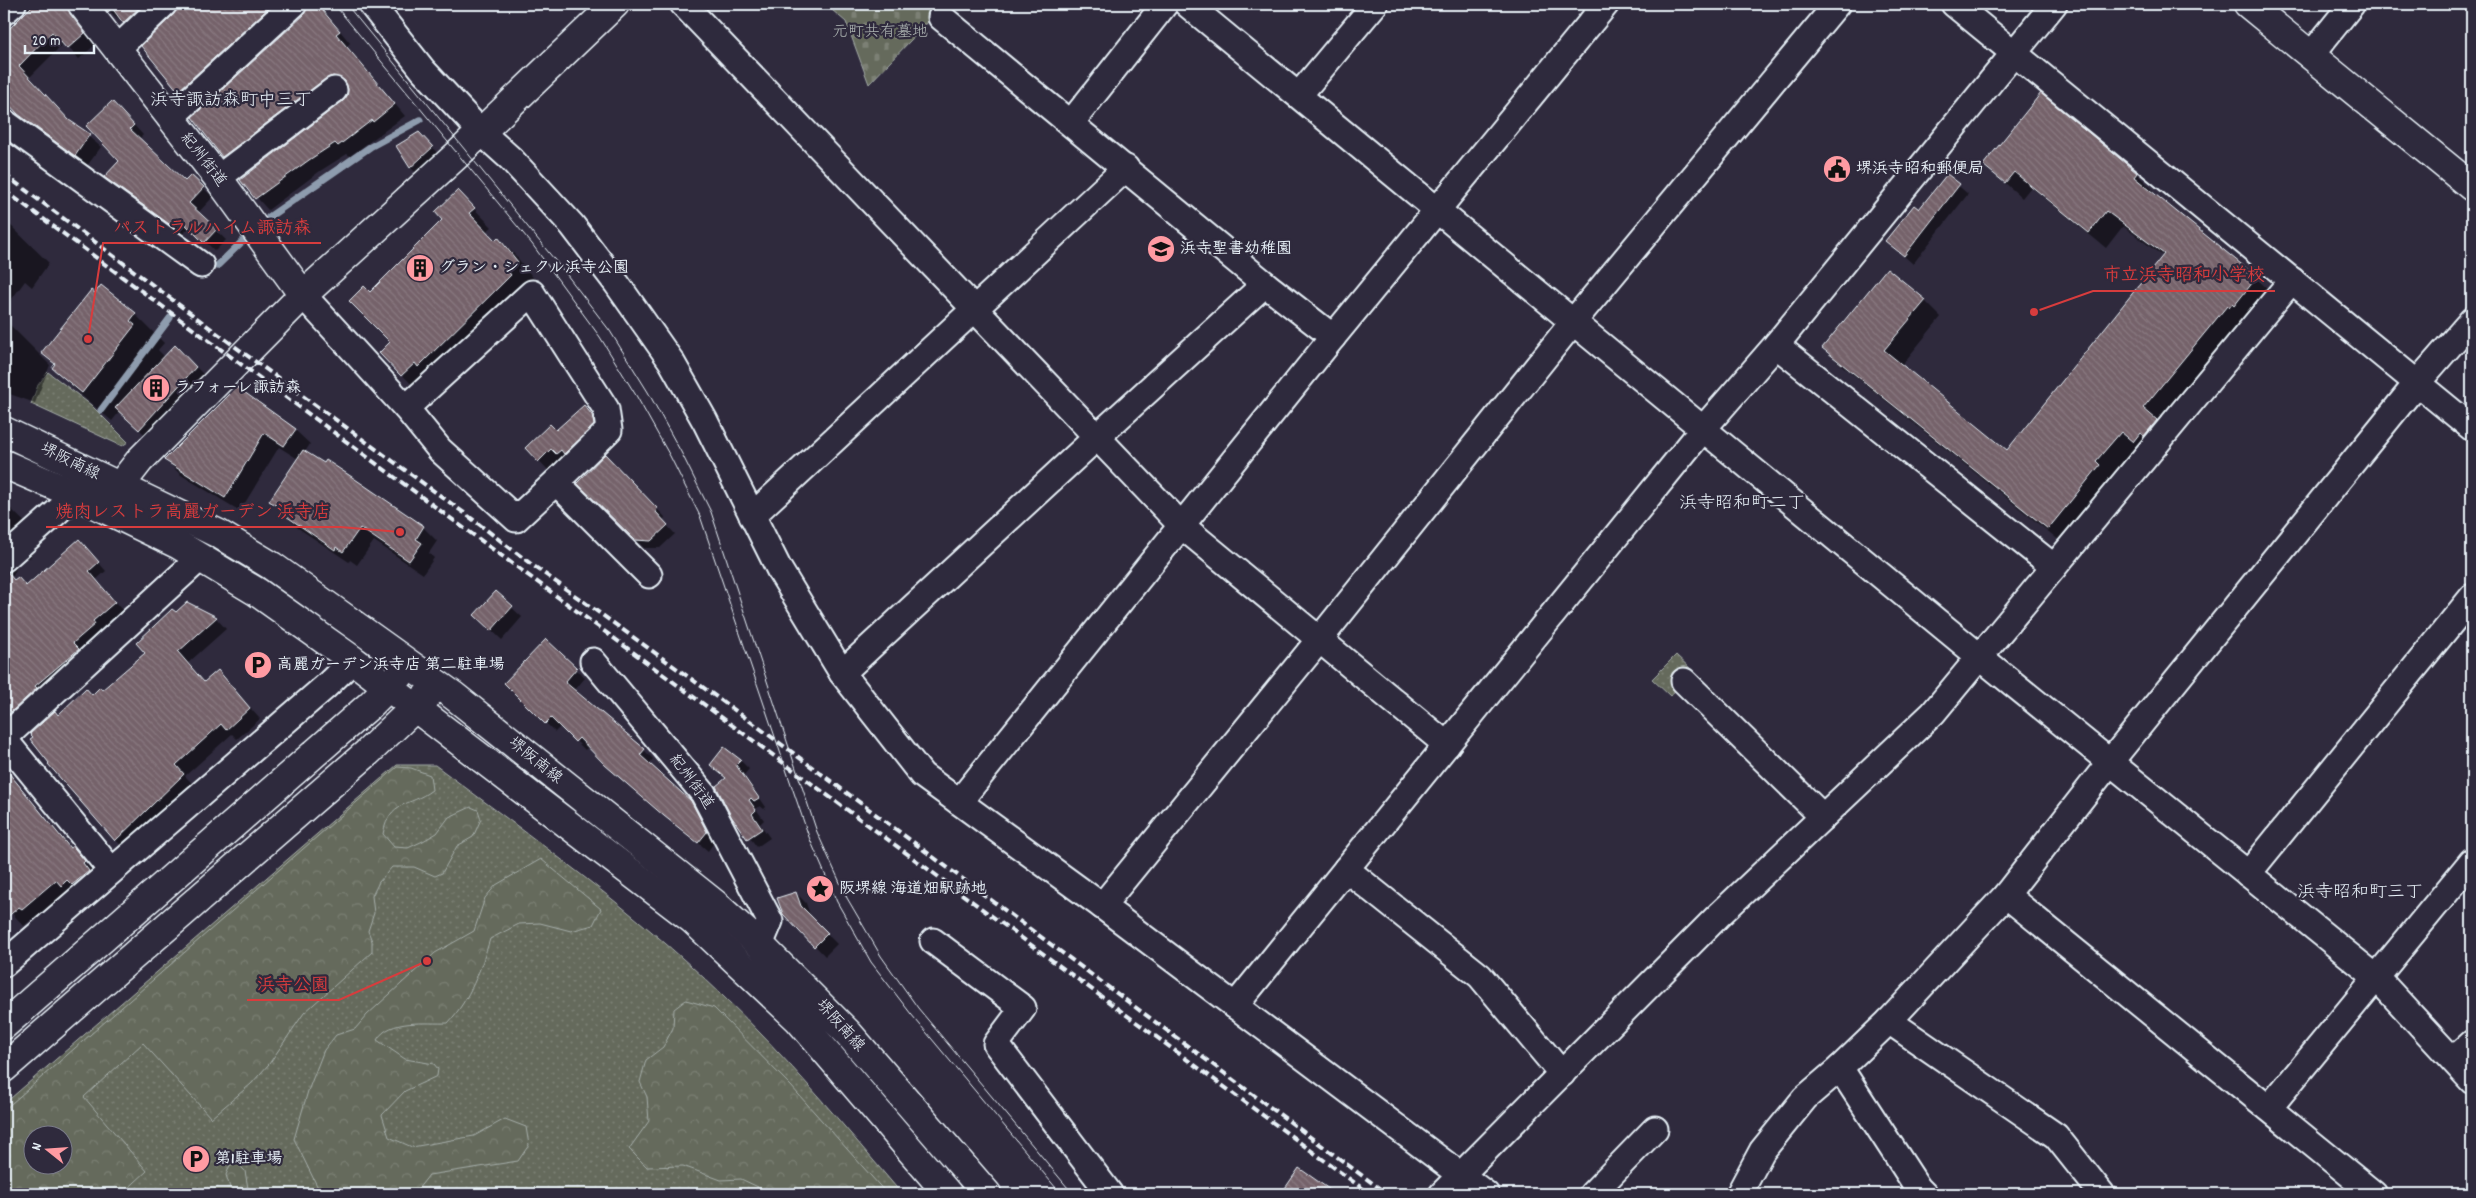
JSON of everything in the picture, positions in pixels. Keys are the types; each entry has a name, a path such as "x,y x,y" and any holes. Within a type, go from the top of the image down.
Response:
{"street":[{"path":"4,12 13,4"},
{"name":"紀州街道","path":"82,4 218,178 303,295"},
{"path":"117,49 164,4"},
{"path":"170,118 294,4"},
{"path":"371,4 423,70 481,132 511,159 572,225 617,284 671,360 705,422 779,569 842,673 922,775 1102,906 1486,1194"},
{"path":"103,508 140,460 303,295 481,132 615,4"},
{"path":"683,4 1182,526 1447,745"},
{"path":"1072,123 1165,4"},
{"path":"1187,4 1980,656 2378,978 2472,1081"},
{"path":"1298,95 1375,4"},
{"path":"959,802 1333,337 1606,4"},
{"path":"1102,906 1319,640 1572,322 1837,4"},
{"path":"1954,4 2472,428"},
{"path":"1235,1006 1703,429 1776,345 2054,4"},
{"path":"2248,4 2472,187"},
{"path":"2311,55 2352,4"},
{"path":"941,17 1333,337"},
{"path":"218,178 334,90"},
{"path":"4,122 201,265"},
{"path":"752,516 976,310 1126,168"},
{"path":"1442,1194 1462,1176 1718,916 1933,713 2292,280"},
{"path":"842,673 1097,436 1266,284"},
{"path":"303,295 406,408 440,450 516,519 609,430 606,409 532,293 406,408"},
{"path":"1739,1194 1762,1151 1805,1098 1840,1068 1889,1021 2006,895 2110,762 2417,383 2472,320"},
{"path":"1776,345 2054,567"},
{"name":"堺阪南線","path":"4,431 234,543 272,566 439,684 707,898 760,945 848,1033 987,1194"},
{"name":"堺阪南線","path":"4,464 103,508 200,558 257,592 389,687 693,920 798,1020 948,1194"},
{"path":"556,482 649,575"},
{"path":"4,559 76,495"},
{"path":"111,870 4,738 200,558"},
{"path":"2248,874 2472,597"},
{"path":"4,964 325,687 353,660"},
{"name":"紀州街道","path":"593,661 703,793 770,921 760,945"},
{"path":"4,1025 389,687 411,664"},
{"path":"1684,681 1823,817"},
{"path":"4,1068 416,709 439,684"},
{"path":"2269,1108 2378,978 2472,861"},
{"path":"1346,869 1480,976 1562,1074"},
{"path":"2006,895 2374,1194"},
{"path":"933,941 1023,1008 996,1044 1110,1194"},
{"path":"1889,1021 2056,1136 2102,1194"},
{"path":"2452,1060 2472,1043"},
{"path":"1840,1068 1916,1192"},
{"path":"1592,1194 1655,1129"}],"green space":[{"name":"元町共有墓地","path":"825,4 940,4 930,20 869,84 846,22"},
{"path":"48,372 91,405 128,442 122,446 31,404 38,385"},
{"path":"1676,655 1693,671 1670,696 1652,679"},
{"path":"397,765 435,765 546,847 618,904 654,933 722,995 792,1067 902,1194 4,1194 4,1104"},
{"path":"397,767 411,768 430,775 432,790 395,809 390,815 383,834 394,847 408,848 437,833 449,817 471,807 478,810 481,819 473,837 457,846 442,873 435,876 414,867 392,867 379,882 372,896 374,913 368,931 372,941 372,952 304,1013 269,1064 251,1084 211,1118 143,1043 84,1097 147,1171 122,1194 4,1194 4,1110"},
{"path":"541,859 601,909 593,925 571,931 540,923 519,924 490,939 469,994 448,1023 399,1025 390,1028 377,1040 405,1059 434,1064 438,1069 437,1076 405,1091 382,1115 389,1137 412,1147 474,1136 505,1119 526,1127 529,1145 518,1161 429,1175 414,1194 321,1194 294,1139 308,1091 324,1050 336,1035 355,1029 367,1015 435,953 474,931 485,898 496,885"},
{"path":"686,1000 714,1008 791,1086 887,1194 755,1194 758,1187 741,1179 721,1180 683,1166 647,1167 629,1149 649,1121 647,1097 640,1082 646,1060 663,1047 673,1028 674,1009"},
{"path":"238,1164 245,1171 249,1194 232,1194 226,1175 230,1165"}],"building":[{"path":"34,4 67,4 70,14 85,33 67,49 52,32 19,66 69,120 90,134 75,156 18,114 4,99 4,34"},
{"path":"102,4 143,4 123,23 112,8 108,12"},
{"path":"178,4 273,4 178,91 141,46 174,14"},
{"path":"308,4 317,4 340,31 336,34 395,104 338,146 335,143 255,199 240,180 343,101 347,96 348,89 345,81 333,76 325,79 222,157 192,117 304,15"},
{"path":"2041,93 2137,173 2134,177 2257,277 2234,306 2232,304 2229,308 2227,306 2143,408 2157,420 2144,436 2140,433 2133,442 2121,432 2096,461 2100,465 2048,529 1822,348 1887,268 1926,300 1884,350 2007,450 2164,254 2106,211 2089,233 2014,172 2005,183 1983,165"},
{"path":"112,101 134,125 130,129 185,181 191,175 204,187 189,203 217,229 204,243 179,218 172,226 104,177 119,161 86,126"},
{"path":"419,132 433,147 410,168 396,146"},
{"path":"1947,174 1960,184 1904,256 1885,241 1914,205 1919,209"},
{"path":"458,190 475,208 469,213 495,240 498,237 518,262 507,270 511,275 418,367 415,363 401,376 379,353 390,342 349,301 364,286 370,292 442,220 435,212"},
{"path":"101,285 136,313 130,321 135,325 82,393 52,368 55,364 41,353 91,290 95,293"},
{"name":"ラフォーレ諏訪森","path":"175,345 196,367 139,430 115,408"},
{"path":"237,387 296,429 284,446 264,433 225,498 164,460"},
{"path":"584,405 592,415 594,425 564,454 561,450 556,454 551,449 538,462 525,448 550,424 556,430"},
{"path":"303,450 324,463 326,460 424,526 416,539 422,543 409,561 360,528 343,552 336,547 335,550 283,514 285,511 269,501"},
{"path":"605,454 657,508 656,512 668,525 651,541 635,540 577,483"},
{"path":"79,539 99,562 89,571 115,602 93,621 95,624 73,643 79,649 35,686 37,688 11,712 4,703 4,573 8,573 14,580 18,577 26,586"},
{"path":"496,591 513,606 491,631 474,615"},
{"path":"187,602 217,617 178,652 204,682 218,670 250,708 226,730 221,724 176,765 184,774 115,841 48,764 30,739 33,737 30,734 55,711 58,715 86,688 92,695 100,687 102,690 145,653 136,643 172,609 176,612"},
{"path":"546,639 577,668 565,682 645,749 640,755 691,801 707,832 698,843 605,765 579,738 575,742 551,718 545,724 504,683"},
{"path":"724,747 741,760 736,765 759,798 754,801 751,798 749,800 756,810 752,814 762,829 747,839 731,816 716,786 726,778 710,765"},
{"path":"4,767 70,848 73,846 85,861 83,863 89,871 72,885 67,880 61,886 56,880 22,909 19,907 4,920"},
{"path":"796,892 801,906 828,933 814,947 783,914 777,898"},
{"path":"1299,1168 1336,1194 1281,1194"}],"waterway":[{"path":"269,217 370,147 420,120"},
{"path":"217,266 248,236"},
{"path":"101,410 170,318"}],"tram line":[{"path":"334,4 532,244 600,337 637,397 670,456 700,516 809,837 837,902 871,962 911,1014 1061,1194"},
{"path":"346,4 567,275 610,331 648,392 711,512 817,832 847,898 881,956 918,1008 1073,1194"}],"railway":[{"path":"4,174 531,564 750,721 1387,1194"},
{"path":"4,190 1370,1194"}],"place":[{"name":"堺浜寺昭和郵便局","path":"1837,169"},
{"name":"浜寺聖書幼稚園","path":"1161,249"},
{"name":"グラン・シェクル浜寺公園","path":"420,268"},
{"name":"市立浜寺昭和小学校","path":"2034,312"},
{"name":"パストラルハイム諏訪森","path":"88,339"},
{"name":"ラフォーレ諏訪森","path":"156,388"},
{"name":"焼肉レストラ高麗ガーデン 浜寺店","path":"400,532"},
{"name":"高麗ガーデン浜寺店 第二駐車場","path":"258,665"},
{"name":"阪堺線 海道畑駅跡地","path":"820,889"},
{"name":"浜寺公園","path":"427,961"},
{"name":"第1駐車場","path":"196,1159"}],"district":[{"name":"浜寺諏訪森町中三丁","path":"231,101"},
{"name":"浜寺昭和町二丁","path":"1742,504"},
{"name":"浜寺昭和町三丁","path":"2360,893"}]}
